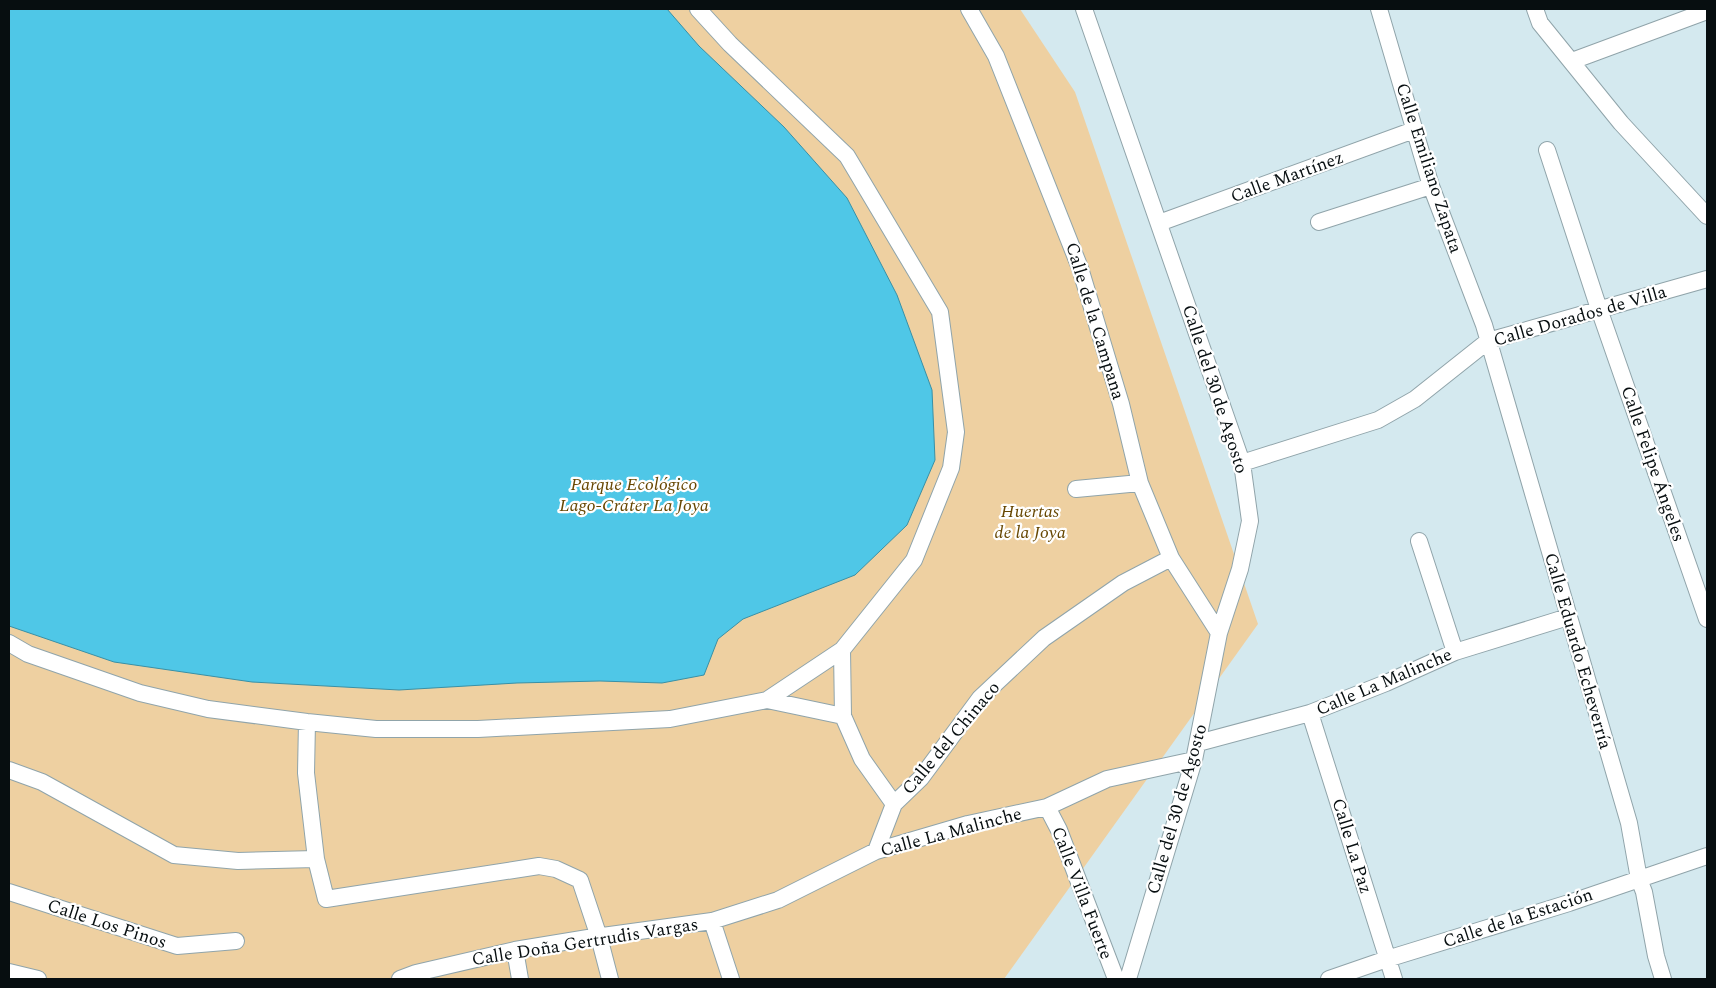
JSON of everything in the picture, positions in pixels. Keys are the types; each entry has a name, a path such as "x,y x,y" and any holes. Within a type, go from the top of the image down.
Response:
{"street":[{"path":"698,9 730,44 847,156 940,312 956,432 951,468 914,560 842,650 767,700"},
{"name":"Calle de la Campana","path":"969,9 996,56 1080,268 1121,404 1140,483 1171,558 1219,633"},
{"name":"Calle del 30 de Agosto","path":"1084,9 1242,463 1250,521 1240,569 1219,633 1194,760 1128,979"},
{"name":"Calle Emiliano Zapata","path":"1379,9 1431,186 1484,325"},
{"path":"1535,9 1540,23 1621,124 1707,216"},
{"path":"1572,61 1707,11"},
{"name":"Calle Martínez","path":"1159,223 1414,130"},
{"name":"Calle Felipe Ángeles","path":"1547,150 1599,309 1707,619"},
{"path":"1318,222 1431,186"},
{"name":"Calle Dorados de Villa","path":"1242,463 1378,420 1415,400 1488,341 1707,278"},
{"name":"Calle Eduardo Echeverría","path":"1484,325 1629,824 1639,879 1644,892 1656,956 1663,979"},
{"path":"1076,490 1140,483"},
{"path":"1419,541 1455,652"},
{"name":"Calle del Chinaco","path":"876,851 894,804 920,778 980,698 1044,638 1123,583 1171,558"},
{"name":"Calle La Malinche","path":"1198,742 1310,713 1386,683 1455,652 1568,617"},
{"path":"9,643 28,654 140,693 208,709 376,730 478,729 670,718 767,700 843,716"},
{"path":"842,650 843,716 862,759 894,804"},
{"name":"Calle La Paz","path":"1310,713 1394,979"},
{"path":"307,722 306,773 316,859 326,899 539,866 556,869 580,880 599,937 610,979"},
{"name":"Calle La Malinche","path":"712,921 778,900 876,851 968,824 1048,808 1107,779 1194,760"},
{"path":"9,770 42,782 174,855 238,861 316,859"},
{"name":"Calle Villa Fuerte","path":"1048,808 1116,979"},
{"name":"Calle de la Estación","path":"1329,979 1568,903 1707,856"},
{"name":"Calle Los Pinos","path":"9,892 177,946 236,941"},
{"path":"712,921 730,979"},
{"name":"Calle Doña Gertrudis Vargas","path":"400,979 416,973 515,950 712,921"},
{"path":"515,950 520,979"},
{"path":"9,972 38,979"}],"green space":[{"name":"Parque Ecológico Lago-Cráter La Joya","path":"9,9 1020,9 1075,92 1258,624 1004,979 9,979"}],"water":[{"path":"9,9 667,9 699,46 784,127 847,198 897,295 932,390 935,460 907,525 855,575 743,619 718,639 704,675 662,683 600,681 517,683 399,690 252,682 114,662 9,626"}],"park label":[{"name":"Huertas de la Joya","path":"1030,521"}]}
